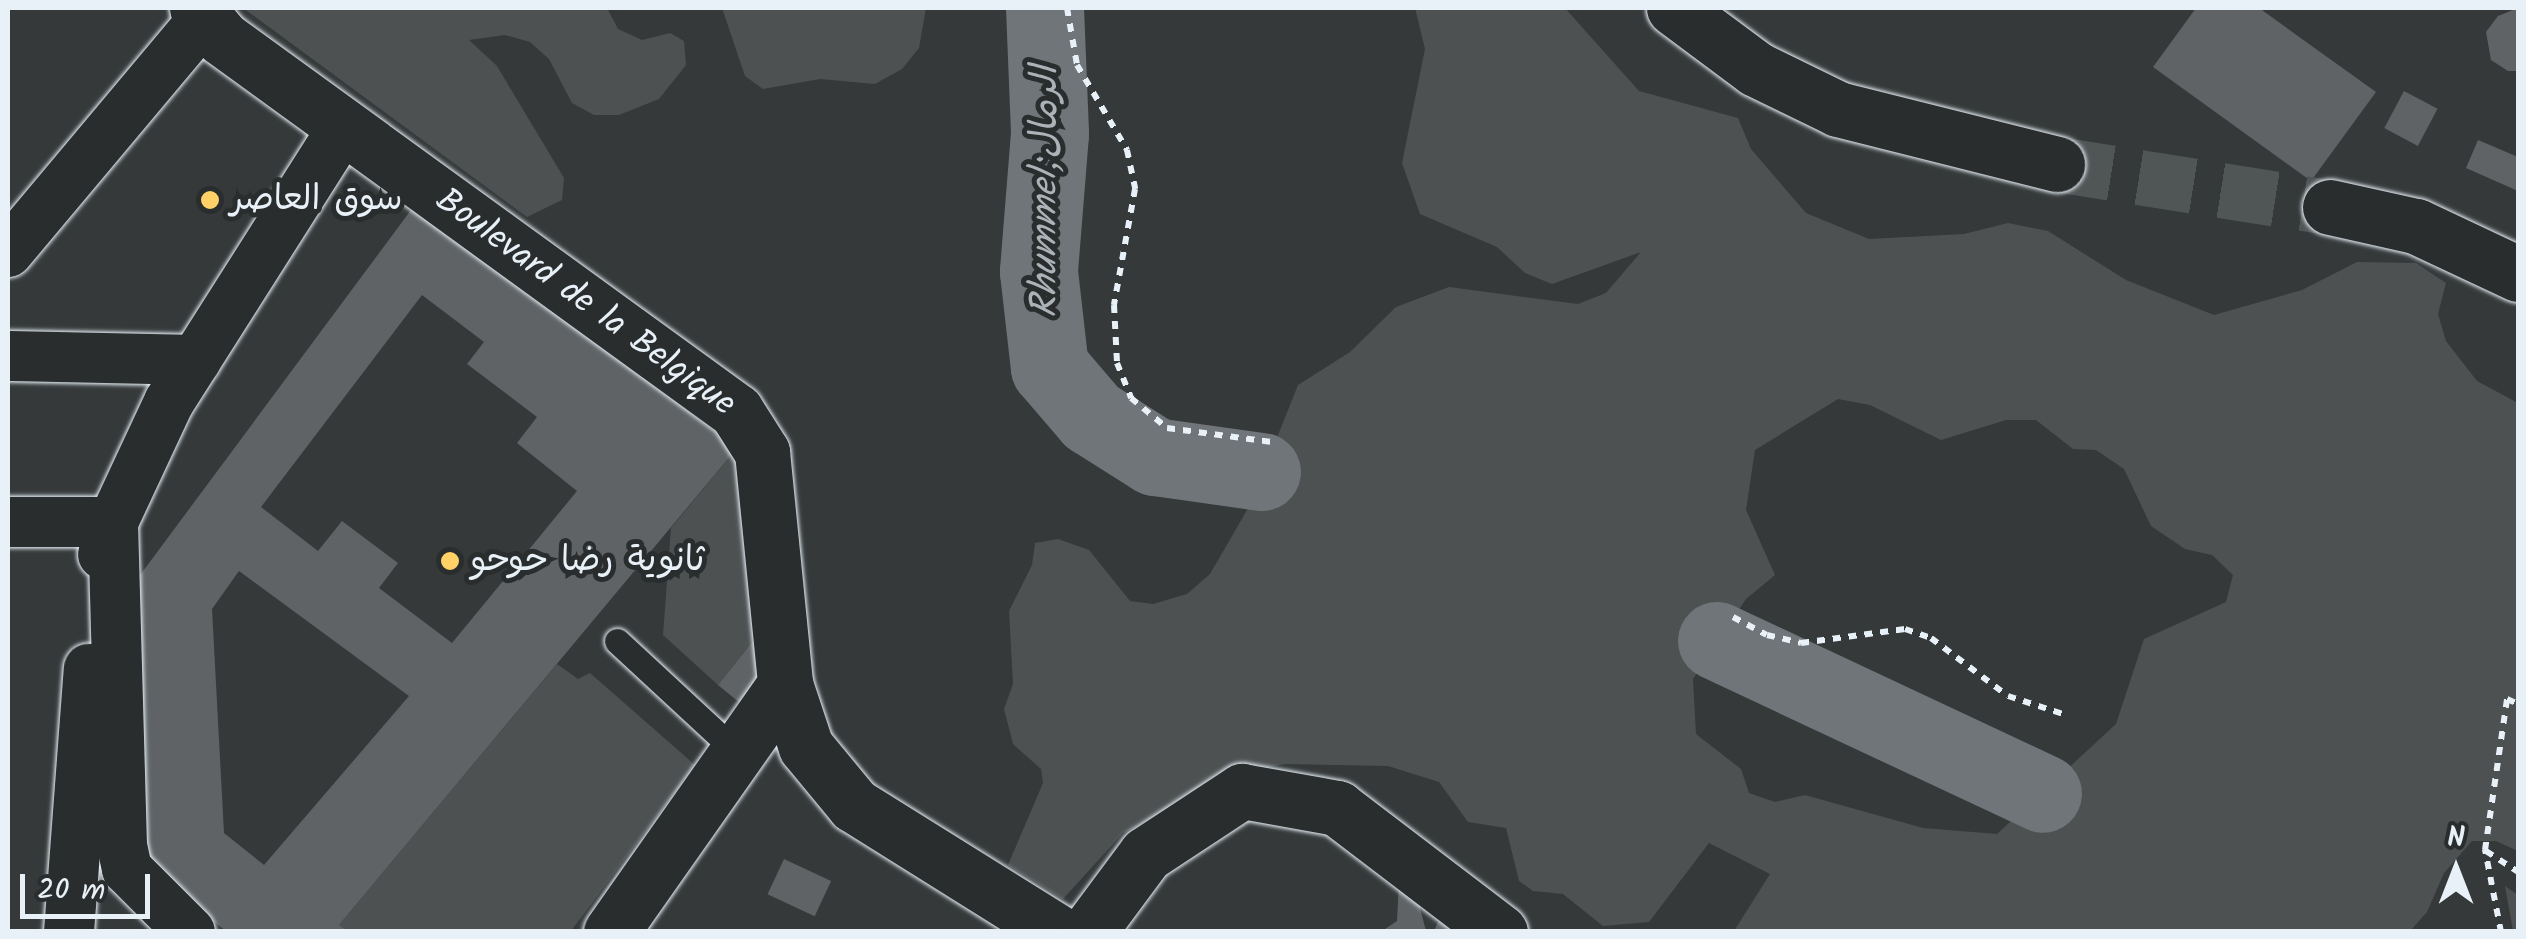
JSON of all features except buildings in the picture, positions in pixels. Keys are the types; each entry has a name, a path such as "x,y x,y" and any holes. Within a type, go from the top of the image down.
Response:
{"main road":[{"path":"1674,8 1756,68 1838,110 2056,164"},
{"name":"Boulevard de la Belgique","path":"200,14 344,126 750,426 762,452 786,684 806,747 854,805 1057,932"},
{"path":"2330,207 2416,226 2518,274"},
{"path":"611,932 786,684"},
{"path":"1088,932 1146,854 1242,791 1337,808 1500,932"}],"street":[{"path":"8,252 200,14"},
{"path":"68,932 96,579 113,522 196,360 344,126"},
{"path":"8,356 196,360"},
{"path":"8,522 113,522"},
{"path":"113,522 122,845 128,869 190,932"}],"lane":[{"path":"617,641 738,753"}],"path":[{"path":"1067,8 1077,65 1126,150 1135,189 1114,305 1117,363 1131,398 1167,428 1272,442"},
{"path":"1734,617 1766,635 1801,643 1905,629 1931,638 2008,696 2063,714"},
{"path":"2501,932 2485,850 2507,699 2518,704"},
{"path":"2485,850 2518,872"}],"shaded area":[{"path":"243,8 607,8 618,29 642,40 670,33 684,41 686,65 659,99 619,115 594,115 572,103 549,59 530,42 505,35 469,40 497,66 564,178 562,200 527,217"},
{"path":"722,8 926,8 919,48 902,69 875,84 820,79 763,89 745,76"},
{"path":"1415,8 1565,8 1639,91 1738,118 1751,149 1806,213 1869,239 1964,234 2008,223 2048,231 2126,280 2214,315 2302,290 2357,262 2416,263 2446,283 2438,314 2446,341 2477,381 2518,403 2518,851 2496,841 2472,841 2444,873 2427,912 2410,931 1734,931 1770,874 1709,843 1649,922 1603,926 1563,894 1533,891 1519,881 1506,828 1468,822 1439,782 1388,766 1284,764 1239,774 1123,833 1063,899 1008,865 1043,783 1041,769 1013,744 1004,709 1013,684 1009,611 1032,565 1035,543 1058,539 1089,550 1130,601 1153,604 1187,594 1210,574 1250,505 1298,385 1350,352 1396,307 1449,287 1578,304 1606,293 1641,252 1552,284 1525,273 1497,247 1420,214 1402,163 1425,49","holes":["1838,399 1870,405 1941,440 2006,420 2036,420 2073,449 2096,450 2124,469 2151,526 2185,549 2212,555 2233,575 2226,602 2144,639 2116,724 1997,834 1923,828 1805,795 1775,802 1749,793 1741,769 1696,734 1693,679 1746,599 1775,575 1746,510 1755,450"]},
{"path":"737,448 761,631 718,685 663,635 671,528"},
{"path":"557,664 578,679 590,673 695,765 571,931 347,932 339,925"},
{"path":"2505,886 2518,895 2518,931 2513,931"}],"waterway":[{"name":"Rhummel;الرمال","path":"1045,8 1050,134 1039,272 1050,368 1092,417 1155,457 1262,472"},
{"path":"1717,641 2043,794"}],"tunnel":[{"path":"2057,164 2330,207"}],"place":[{"name":"سوق العاصر","path":"210,200"},
{"name":"ثانوية رضا حوحو","path":"450,561"}]}
